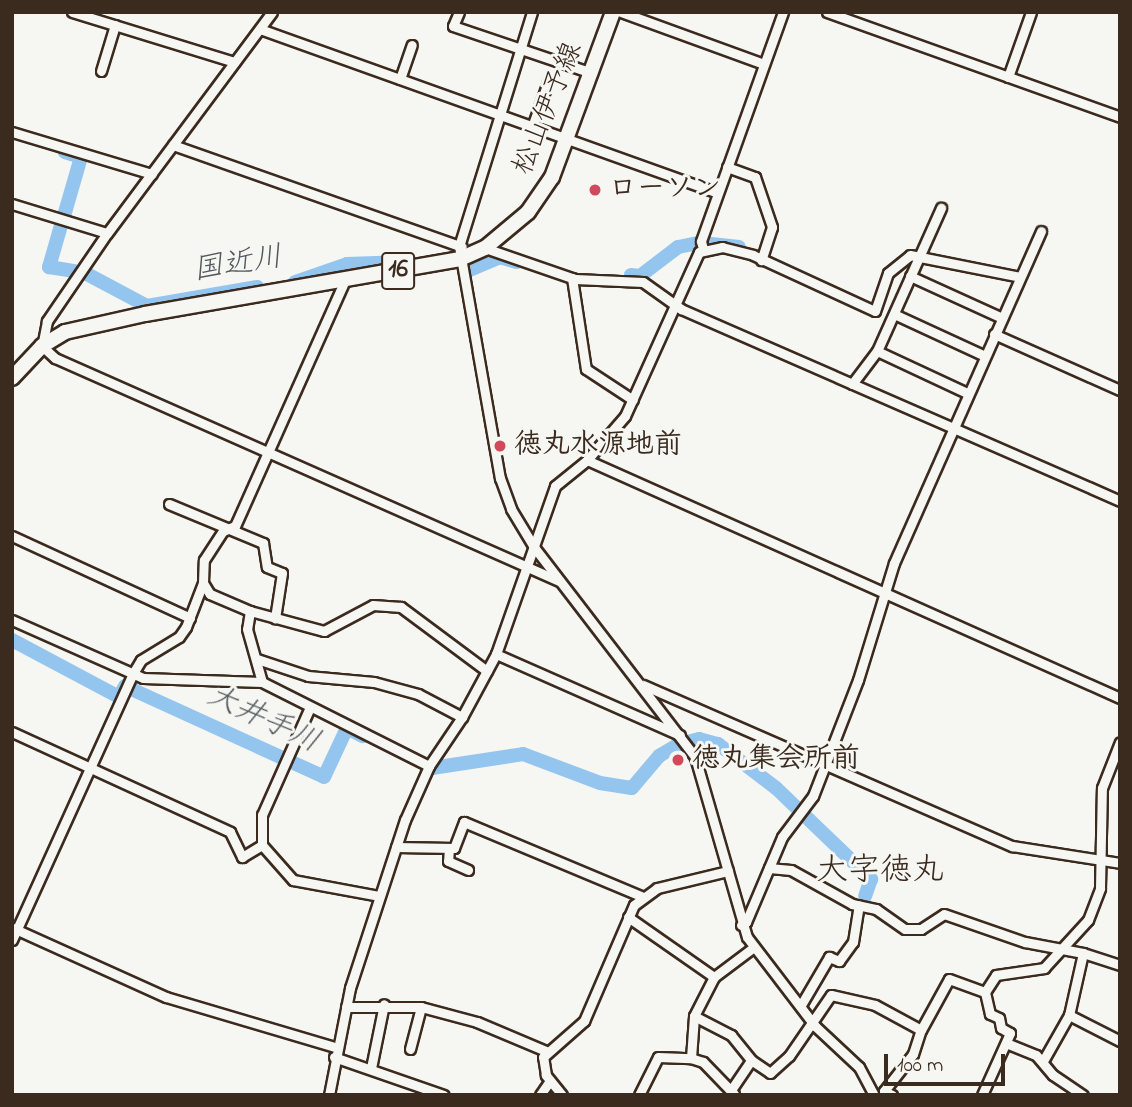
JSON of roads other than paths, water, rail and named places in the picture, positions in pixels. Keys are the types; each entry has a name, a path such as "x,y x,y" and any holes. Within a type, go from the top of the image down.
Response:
{"main road":[{"name":"松山伊予線","path":"12,378 42,346 65,332 145,314 344,282 481,250 538,200 568,141 613,12"}],"street":[{"path":"72,12 235,62"},
{"path":"272,12 107,233 44,329 42,346 55,358 560,581"},
{"path":"459,12 453,26 592,73"},
{"path":"531,12 522,50 498,115 459,253 500,478 511,509 534,547 680,735 703,780 741,925 754,947 813,1022 881,1093 914,1054 920,1030 949,979 985,992"},
{"path":"621,12 764,64"},
{"path":"329,1095 335,1052 346,1007 379,896 429,766 462,717 496,654 555,486 587,460 633,400 674,304 703,249 701,241 783,12"},
{"path":"827,12 1120,117"},
{"path":"1008,77 1031,12"},
{"path":"101,71 115,25"},
{"path":"260,29 718,193"},
{"path":"400,79 412,45"},
{"path":"532,127 548,82"},
{"path":"12,132 152,174"},
{"path":"173,145 459,253"},
{"path":"727,167 755,177 772,227 761,260"},
{"path":"12,204 107,233"},
{"path":"852,384 877,351 941,208"},
{"path":"741,925 746,922 782,837 813,796 884,594 967,393 1041,231"},
{"path":"703,249 722,247 761,260 874,311 888,274 907,257 1020,277"},
{"path":"481,250 571,280 633,278 674,304 1120,501"},
{"path":"911,276 1002,318"},
{"path":"571,280 579,306 586,369 633,400"},
{"path":"12,940 15,928 132,675 151,652 179,637 190,618 203,583 204,560 227,530 235,526 344,282"},
{"path":"54,312 55,321 65,332"},
{"path":"894,314 985,356"},
{"path":"994,334 1120,390"},
{"path":"877,351 967,393"},
{"path":"587,460 1120,698"},
{"path":"169,504 263,543 267,567 282,573 275,618"},
{"path":"12,536 190,618"},
{"path":"203,583 210,594 250,611 324,631 373,605 401,607 487,671"},
{"path":"250,611 247,629 262,682"},
{"path":"12,620 132,675 262,682 429,766"},
{"path":"496,654 680,735"},
{"path":"257,659 307,676 374,682 418,694 462,717"},
{"path":"641,684 1012,846 1120,863"},
{"path":"310,707 261,815 262,845 300,883 330,884 379,896"},
{"path":"12,732 230,832 242,857 262,845"},
{"path":"982,1095 1010,1033 1001,1028 999,1018 990,1014 985,992 992,977 1044,968 1088,920 1099,899 1102,788 1120,742"},
{"path":"396,847 454,848 464,822 641,896"},
{"path":"449,848 448,861 468,870"},
{"path":"769,868 791,870 859,905 876,909 905,929 921,929 944,914 1120,965"},
{"path":"562,1095 550,1082 542,1063 546,1051 584,1021 628,917 641,896 671,883 728,872"},
{"path":"801,1005 829,957 839,961 853,942 859,905"},
{"path":"628,917 714,977"},
{"path":"15,928 166,997 335,1052 437,1093"},
{"path":"691,1058 694,1016 714,977 754,947"},
{"path":"1043,1061 1069,1015 1083,953"},
{"path":"694,1016 731,1035 751,1060 770,1073 789,1056 827,999 838,994 875,1005 920,1030"},
{"path":"346,1007 384,1004 421,1007 477,1022 546,1051"},
{"path":"371,1068 384,1004"},
{"path":"410,1049 421,1007"},
{"path":"1069,1015 1120,1041"},
{"path":"1006,1043 1043,1061 1053,1075 1083,1095"},
{"path":"639,1095 658,1057 691,1058 703,1062 733,1093 751,1060"},
{"path":"540,1095 550,1082"}],"waterway":[{"name":"国近川","path":"64,216 81,157 65,152"},
{"name":"国近川","path":"62,222 49,267 75,271"},
{"name":"国近川","path":"631,275 640,276 678,247 699,243"},
{"name":"国近川","path":"702,243 739,247"},
{"name":"国近川","path":"467,271 500,257 516,262"},
{"name":"国近川","path":"295,282 347,264 405,262"},
{"name":"国近川","path":"85,273 147,306 257,287"},
{"name":"大井手川","path":"12,640 119,697 125,686"},
{"name":"大井手川","path":"129,688 324,777 347,728 363,736"},
{"name":"大井手川","path":"432,768 523,754 600,783 632,788 659,756 679,744 699,739 718,744 776,788 871,879 865,896"}],"place":[{"name":"ローソン","path":"595,190"},
{"name":"徳丸水源地前","path":"500,446"},
{"name":"徳丸集会所前","path":"678,760"}],"district":[{"name":"大字徳丸","path":"880,872"}]}
